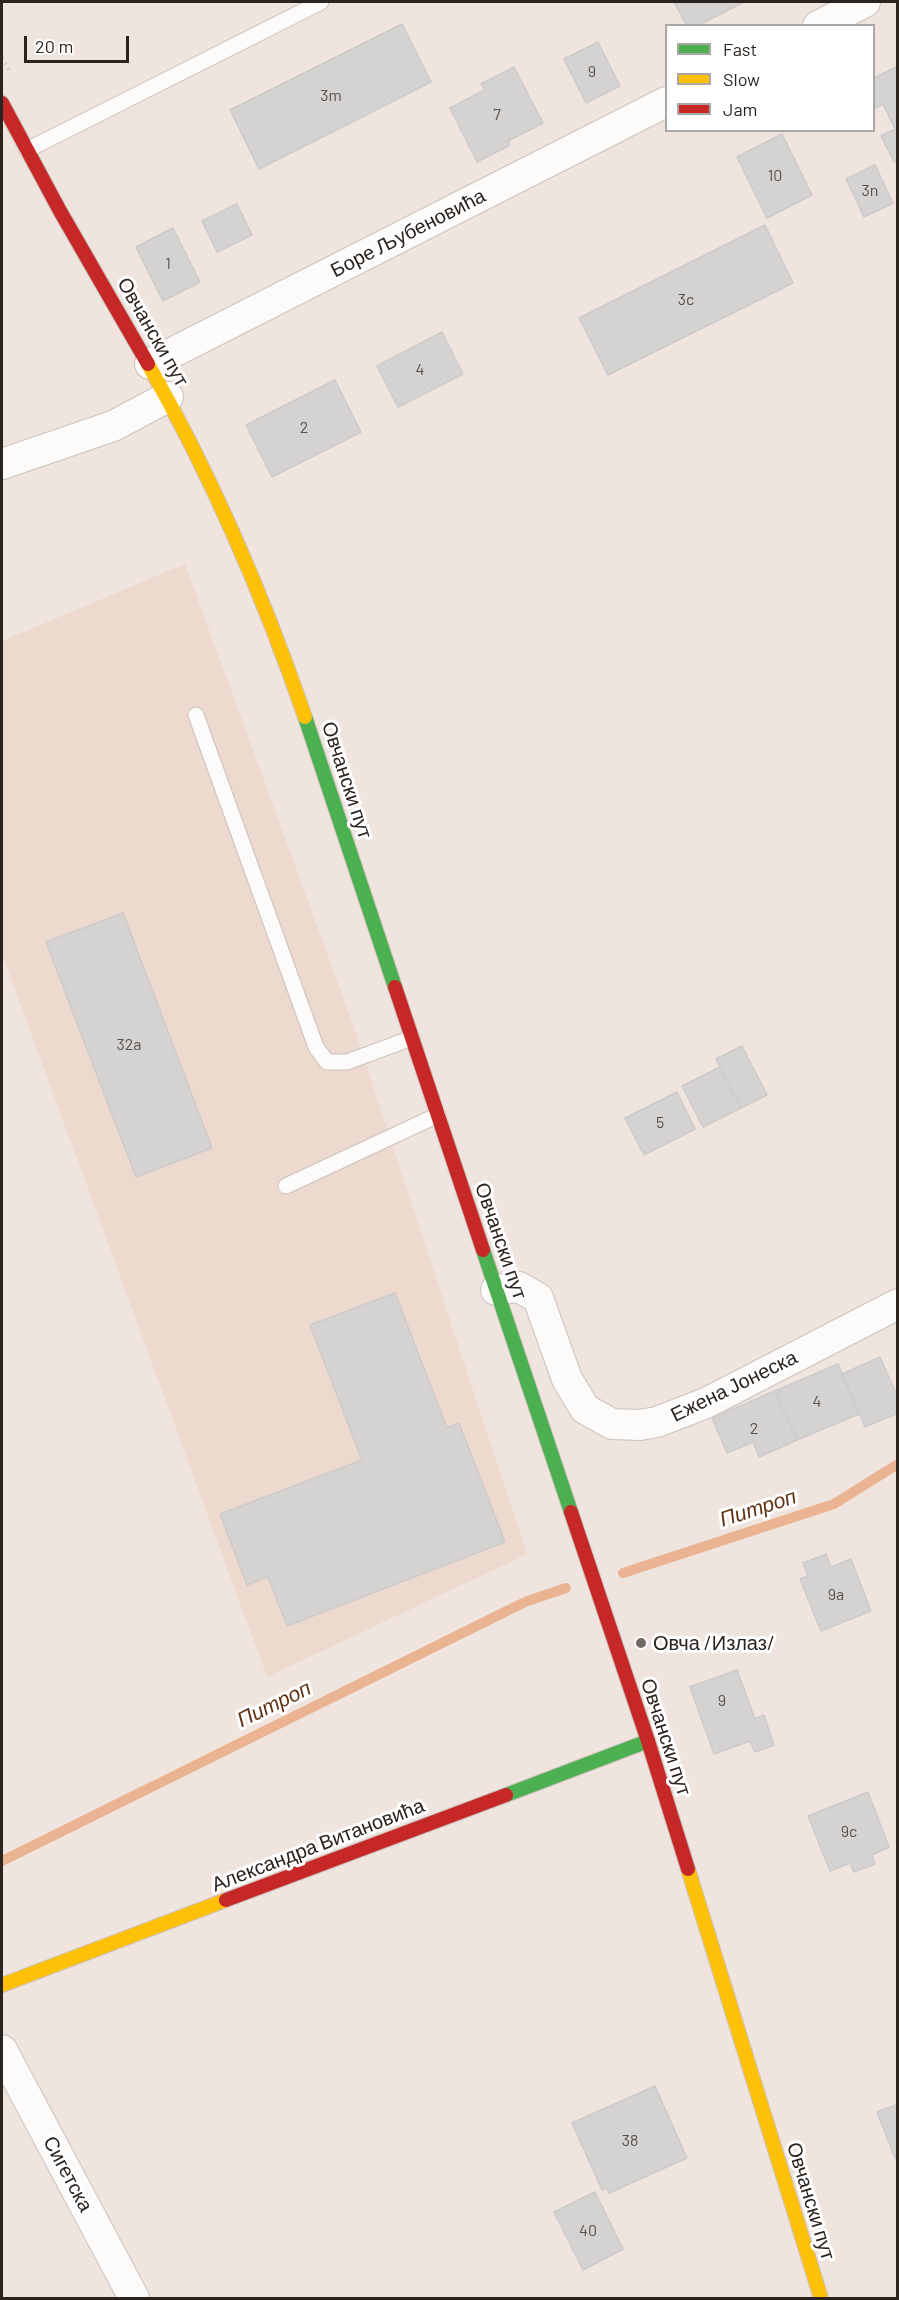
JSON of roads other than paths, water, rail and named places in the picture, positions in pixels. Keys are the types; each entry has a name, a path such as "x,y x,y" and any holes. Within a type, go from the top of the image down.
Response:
{"street":[{"path":"822,24 866,2"},
{"name":"Овчански пут","path":"2,103 21,154 69,227 168,397 241,548 275,631 309,725 648,1741 820,2298"},
{"name":"Боре Љубеновића","path":"150,364 665,103"},
{"path":"2,464 113,426 168,397"},
{"name":"Ежена Јонеска","path":"496,1290 519,1287 538,1298 567,1379 585,1409 612,1424 640,1425 657,1422 706,1403 897,1304"},
{"name":"Александра Витановића","path":"2,1985 648,1741"},
{"name":"Сигетска","path":"2,2050 134,2298"}],"lane":[{"path":"21,154 321,2"},
{"path":"196,715 316,1047 327,1062 347,1062 412,1038"},
{"path":"286,1186 438,1115"}],"waterway":[{"name":"Питроп","path":"623,1573 834,1504 898,1464"},
{"name":"Питроп","path":"2,1861 525,1602 566,1588"}],"place":[{"name":"Овча /Излаз/","path":"641,1643"}]}
